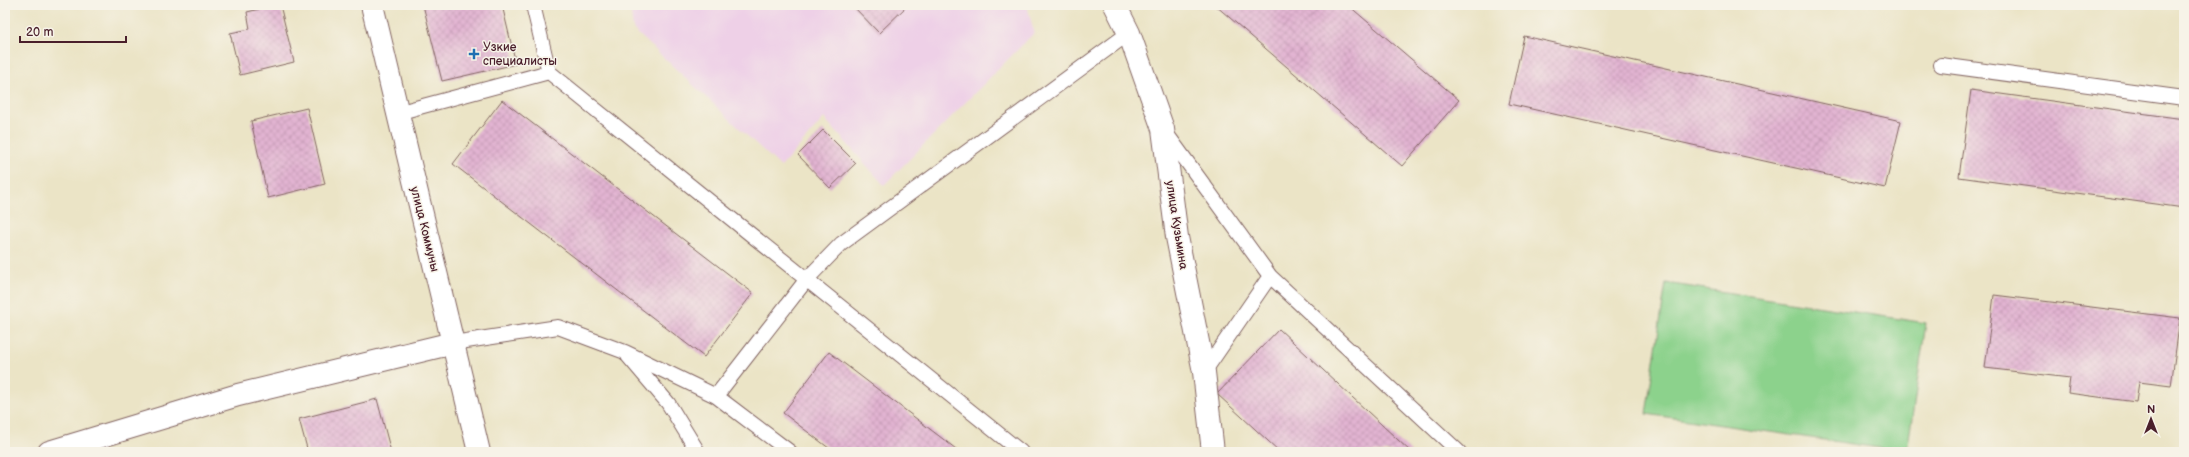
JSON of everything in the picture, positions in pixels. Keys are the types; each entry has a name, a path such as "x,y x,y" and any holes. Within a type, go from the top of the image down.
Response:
{"street":[{"name":"улица Коммуны","path":"372,5 396,113 479,452"},
{"name":"улица Кузьмина","path":"1115,5 1129,33 1163,129 1177,237 1204,372 1213,452"},
{"path":"49,452 238,395 453,343"}],"lane":[{"path":"533,5 549,72 1021,452"},
{"path":"716,396 807,279 840,244 1129,33"},
{"path":"1941,65 2184,98"},
{"path":"396,113 549,72"},
{"path":"1163,129 1270,276 1459,452"},
{"path":"1204,372 1270,276"},
{"path":"453,343 558,327 625,352 716,396 790,452"},
{"path":"625,352 668,403 698,452"}],"shaded area":[{"path":"630,5 1027,5 1034,33 884,185 824,118 781,167 633,29"}],"green space":[{"path":"1666,283 1926,323 1907,452 1646,414"}],"building":[{"path":"280,5 294,62 240,75 230,33 250,29 247,12"},
{"path":"423,5 502,5 516,64 442,81"},
{"path":"852,5 908,5 879,33"},
{"path":"1215,5 1348,5 1459,100 1402,166"},
{"path":"1524,36 1901,121 1885,188 1509,104"},
{"path":"1971,90 2184,119 2184,208 1959,177"},
{"path":"502,100 753,293 704,357 453,164"},
{"path":"307,108 325,184 268,198 251,121"},
{"path":"823,130 856,163 830,188 798,155"},
{"path":"1994,295 2180,318 2171,386 2139,382 2136,402 2068,393 2070,378 1985,368"},
{"path":"1279,329 1411,452 1280,452 1217,394"},
{"path":"829,352 960,452 834,452 783,413"},
{"path":"377,399 391,452 308,452 299,419"}],"place":[{"name":"Узкие специалисты","path":"474,54"}]}
